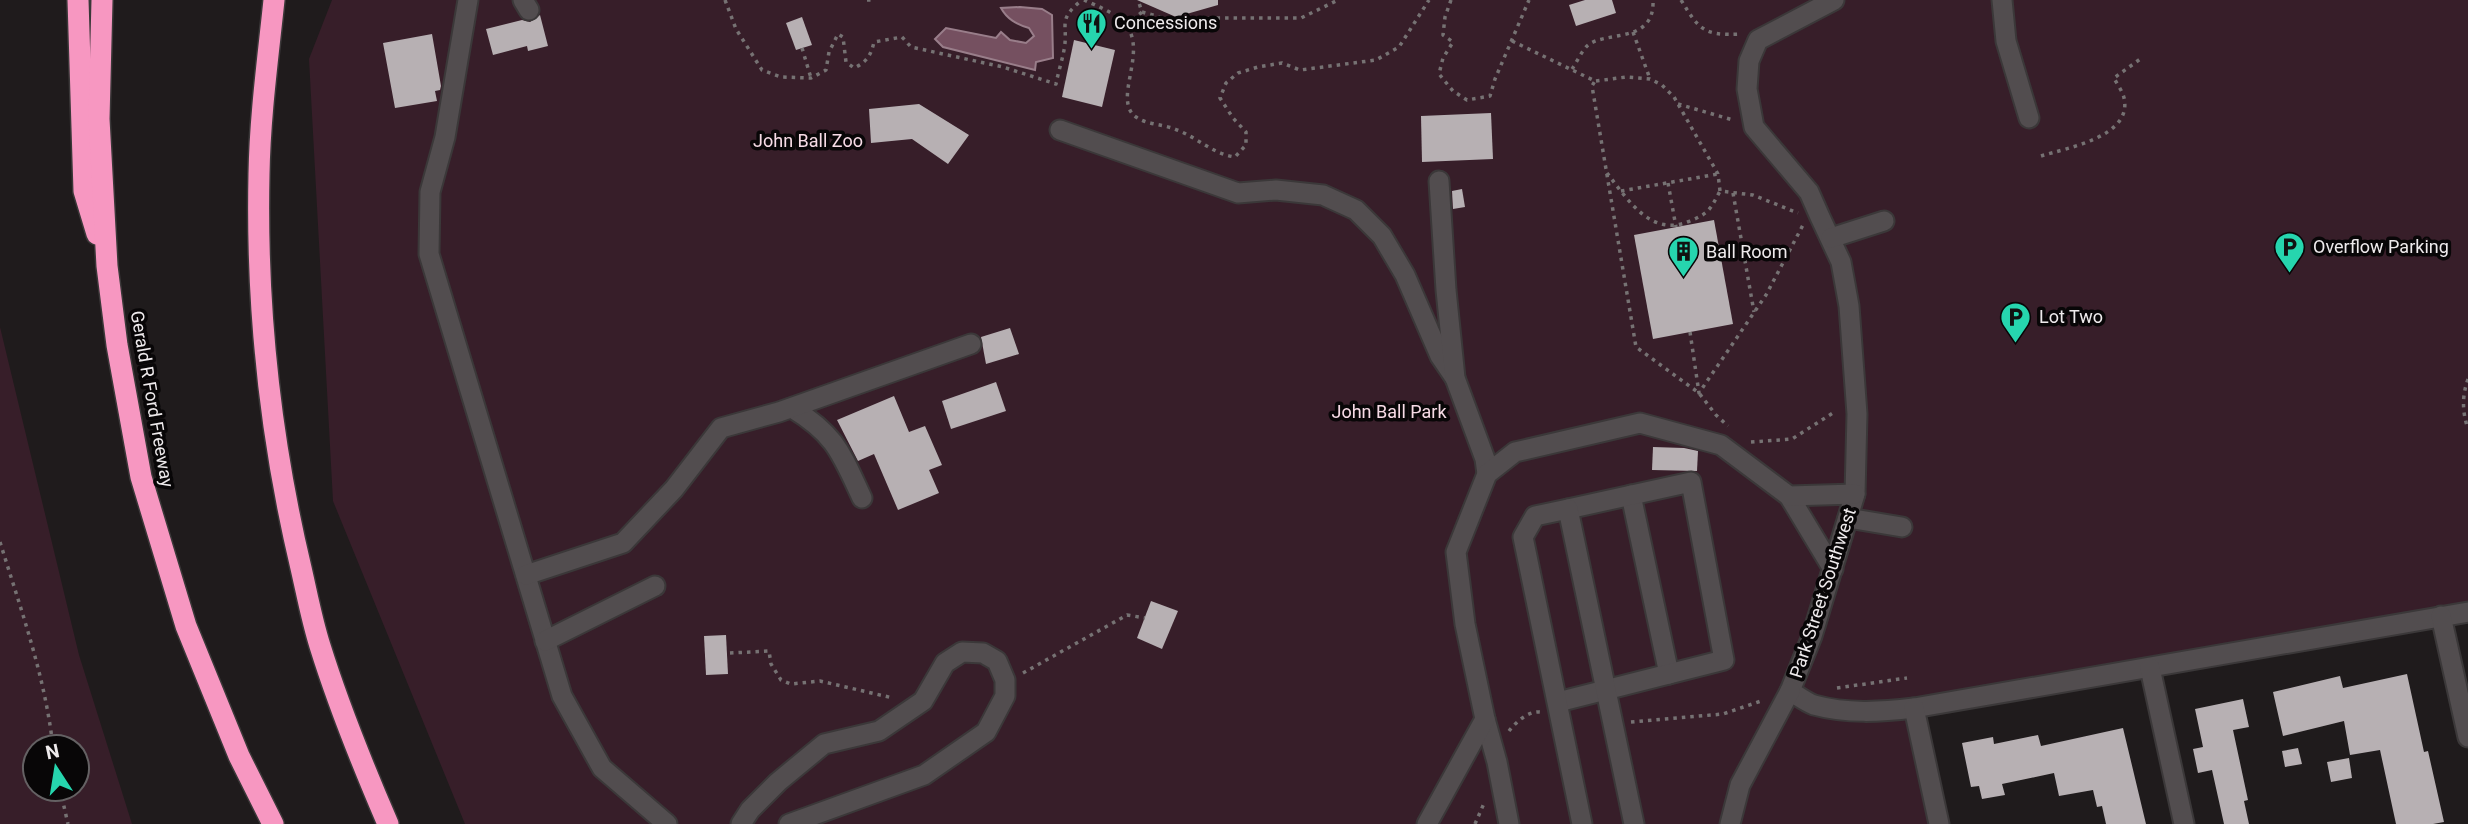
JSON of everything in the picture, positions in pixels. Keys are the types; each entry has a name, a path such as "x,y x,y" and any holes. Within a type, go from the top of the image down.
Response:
{"highway":[{"path":"78,0 84,191 107,266"},
{"name":"Gerald R Ford Freeway","path":"102,0 99,119 107,266 117,345 144,489 186,626 239,756 273,824"},
{"path":"274,0 262,109 259,176 260,289 268,401 290,521 319,644 359,758 388,824"},
{"path":"270,42 284,0"}],"street":[{"path":"468,0 446,137 430,192 429,254 562,696 602,768 667,824"},
{"path":"1754,127 1746,89 1749,61 1758,40 1835,0"},
{"path":"2002,0 2006,41 2029,118"},
{"name":"Park Street Southwest","path":"1754,127 1809,192 1841,262 1849,306 1856,399 1855,494 1812,636 1790,691 1812,705 1878,712 1914,708 2468,612"},
{"path":"1060,131 1238,193 1276,190 1323,195 1356,210 1382,236 1405,275 1440,356 1455,378 1485,459 1487,474 1456,552 1465,624 1509,824"},
{"path":"1439,181 1455,378"},
{"path":"1831,238 1884,221"},
{"path":"526,575 623,543 674,489 721,428 792,408 971,344"},
{"path":"792,408 815,422 837,446 862,498"},
{"path":"1487,474 1515,452 1640,423 1721,445 1789,496 1833,569"},
{"path":"1559,709 1606,689 1724,660 1691,482 1535,516 1523,537 1582,824"},
{"path":"1789,496 1855,494"},
{"path":"1631,495 1669,674"},
{"path":"1568,509 1634,824"},
{"path":"1848,518 1902,527"},
{"path":"545,641 655,586"},
{"path":"2441,616 2468,737"},
{"path":"740,824 778,782 824,744 879,731 923,701 945,663 962,652 983,653 997,661 1005,680 1005,696 986,732 924,775 789,824"},
{"path":"2150,668 2184,824"},
{"path":"1730,824 1740,785 1790,691"},
{"path":"1914,708 1939,824"},
{"path":"1427,824 1485,719"}],"path":[{"path":"725,0 736,29 762,70 781,77 811,78 826,70 829,52 838,34 845,42 846,62 854,68 862,65 870,55 874,42 902,37 911,47 1003,67 1056,84 1065,48 1064,25 1068,11 1083,0 1106,10 1126,25 1133,43 1133,65 1126,102 1130,112 1138,119 1177,130 1221,155 1235,157 1246,145 1246,132 1220,98 1226,83 1238,73 1283,63 1300,70 1376,60 1399,47 1429,0"},
{"path":"867,0 873,0"},
{"path":"1138,0 1142,12"},
{"path":"1142,12 1181,23 1211,18 1301,18 1338,0"},
{"path":"1451,0 1443,35 1453,42 1443,58 1439,74 1453,91 1467,100 1490,96 1529,0"},
{"path":"1572,69 1588,45 1623,37 1642,27 1651,14 1653,0"},
{"path":"1681,0 1697,25 1710,33 1744,33 1758,40"},
{"path":"1126,25 1142,12"},
{"path":"1633,32 1650,79"},
{"path":"1512,41 1595,81 1626,77 1650,79 1662,85 1678,104 1718,174 1720,191 1709,213 1676,227 1659,225 1632,206 1606,172"},
{"path":"802,48 811,78"},
{"path":"2041,156 2082,146 2109,131 2123,116 2124,99 2114,78 2143,57"},
{"path":"1595,81 1592,86 1636,347 1699,393 1716,415 1736,433"},
{"path":"1678,104 1754,127"},
{"path":"1621,191 1718,174"},
{"path":"1668,183 1676,227"},
{"path":"1699,393 1766,295 1808,215 1753,195 1720,191"},
{"path":"1733,193 1754,312"},
{"path":"1690,332 1699,393"},
{"path":"2468,379 2463,394 2463,416 2468,429"},
{"path":"1746,443 1792,439 1856,399"},
{"path":"0,542 49,705 52,733"},
{"path":"1005,680 1016,677 1128,615 1144,618"},
{"path":"730,653 769,651 771,664 781,680 791,684 820,681 899,699 915,707"},
{"path":"1828,690 1908,678"},
{"path":"1613,720 1636,722 1723,714 1790,691"},
{"path":"1497,762 1507,734 1516,722 1534,712 1559,709"},
{"path":"1475,824 1486,798"},
{"path":"63,803 68,824"}],"green space":[{"name":"John Ball Park","path":"332,0 2468,0 2468,613 1914,708 1939,824 465,824 333,501 309,59"},
{"path":"0,327 79,655 132,824 0,824"}],"shaded area":[{"path":"1001,8 1042,9 1052,15 1053,58 1036,62 1035,70 943,47 935,39 946,28 996,38 1001,32 1010,40 1026,43 1034,36 1029,28 1012,21"}],"building":[{"path":"1137,0 1218,0 1218,5 1176,17"},
{"path":"1585,0 1612,0 1616,13 1576,26 1569,5"},
{"path":"540,15 548,46 528,51 527,46 493,55 486,29 522,20 530,22"},
{"path":"802,17 812,45 796,50 786,23"},
{"path":"432,34 441,86 440,90 435,91 437,101 395,108 383,43"},
{"path":"1074,40 1115,50 1102,107 1062,97"},
{"path":"919,104 969,135 948,164 912,139 871,143 869,109"},
{"path":"1491,113 1493,159 1422,162 1421,116"},
{"path":"1462,189 1465,207 1453,209 1452,191"},
{"name":"Ball Room","path":"1714,220 1733,324 1653,339 1634,235"},
{"path":"1010,328 1019,354 986,364 981,337"},
{"path":"996,382 1006,411 951,429 942,401"},
{"path":"894,396 909,432 925,426 942,465 929,470 939,493 898,510 874,454 858,461 837,420"},
{"path":"1653,447 1698,451 1697,471 1652,470"},
{"path":"1151,601 1178,611 1162,649 1137,638"},
{"path":"726,635 728,674 706,675 704,636"},
{"path":"2407,674 2424,752 2428,751 2444,822 2396,824 2380,750 2350,755 2344,721 2283,736 2273,692 2340,676 2343,688"},
{"path":"2243,699 2249,727 2233,730 2248,800 2244,801 2249,824 2224,824 2212,770 2198,773 2193,749 2203,747 2195,709"},
{"path":"2123,728 2146,824 2106,824 2102,806 2097,807 2093,790 2059,796 2054,773 2002,784 2005,795 1982,799 1979,786 1971,787 1962,743 1993,737 1994,744 2038,735 2041,746"},
{"path":"2298,748 2302,764 2285,767 2282,751"},
{"path":"2349,758 2352,778 2331,782 2327,762"}],"place":[{"name":"Concessions","path":"1091,50"},
{"name":"Overflow Parking","path":"2290,274"},
{"name":"Ball Room","path":"1683,279"},
{"name":"Lot Two","path":"2016,344"}],"park label":[{"name":"John Ball Zoo","path":"808,141"}]}
